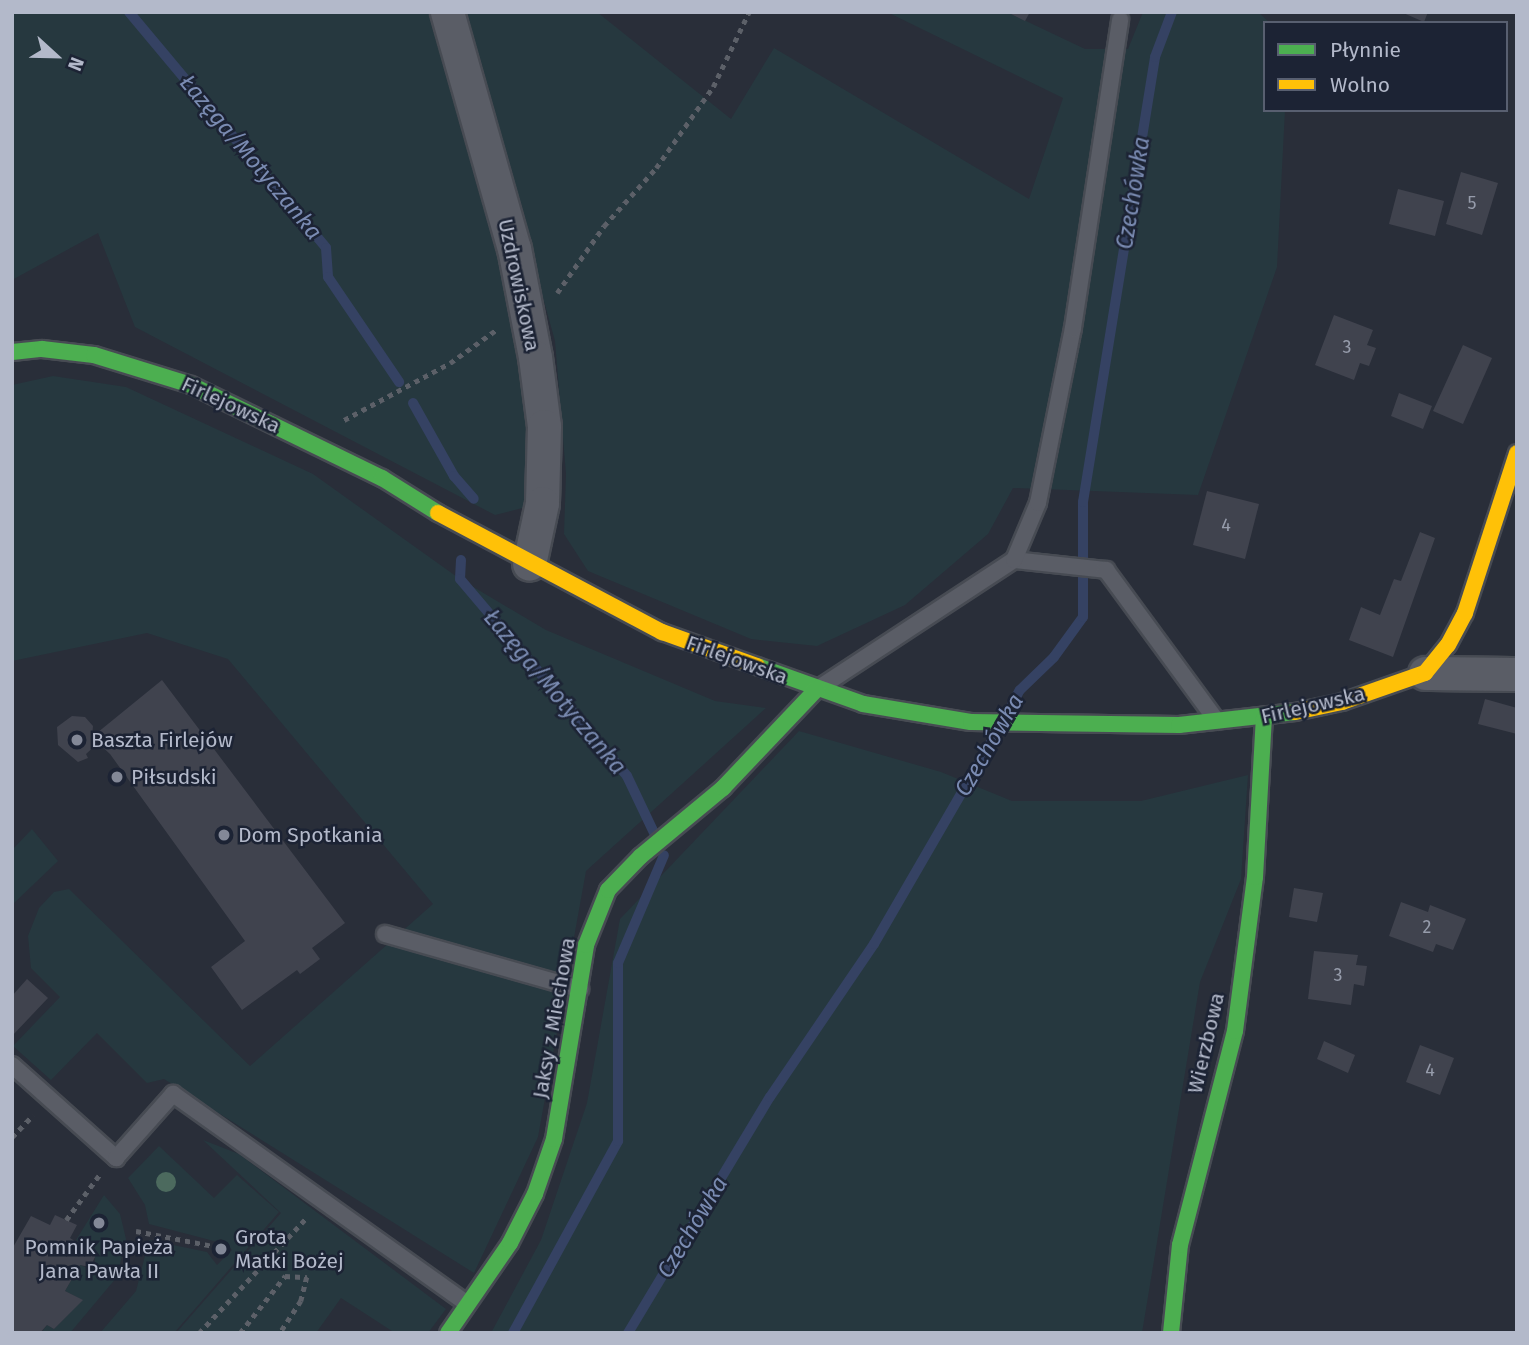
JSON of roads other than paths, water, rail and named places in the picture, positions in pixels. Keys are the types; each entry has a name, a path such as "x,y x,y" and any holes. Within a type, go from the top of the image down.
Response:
{"street":[{"name":"Uzdrowiskowa","path":"447,12 528,316 544,426 542,503 529,564"},
{"name":"Firlejowska","path":"12,352 41,349 94,355 191,385 382,478 529,564 662,632 817,689 908,714 971,722 1044,725 1264,719 1342,702 1426,673 1517,674"},
{"path":"1426,673 1448,645 1465,613 1517,453"},
{"name":"Jaksy z Miechowa","path":"448,1333 469,1306 535,1194 554,1139 592,924 608,890 641,856 723,788 817,689"},
{"name":"Wierzbowa","path":"1171,1333 1180,1245 1235,1031 1255,877 1264,719"}],"lane":[{"path":"817,689 1014,560 1038,503 1060,395 1120,20"},
{"path":"1014,560 1058,565 1091,565 1107,570 1217,721"},
{"path":"385,934 580,989"},
{"path":"12,1065 116,1158 173,1094 469,1306"}],"waterway":[{"name":"Łazęga/Motyczanka","path":"129,12 326,248 328,277 399,382"},
{"name":"Czechówka","path":"1007,714 1020,690 1054,657 1083,617 1083,502 1155,57 1172,12"},
{"name":"Łazęga/Motyczanka","path":"413,403 454,476 474,499"},
{"name":"Łazęga/Motyczanka","path":"461,560 460,579 627,776 655,835"},
{"name":"Czechówka","path":"628,1333 770,1097 874,944 998,730"},
{"name":"Łazęga/Motyczanka","path":"513,1333 618,1141 618,963 664,855"}],"place":[{"name":"Baszta Firlejów","path":"77,740"},
{"name":"Piłsudski","path":"117,777"},
{"name":"Dom Spotkania","path":"224,835"},
{"name":"Pomnik Papieża Jana Pawła II","path":"99,1223"},
{"name":"Grota Matki Bożej","path":"221,1249"}]}
